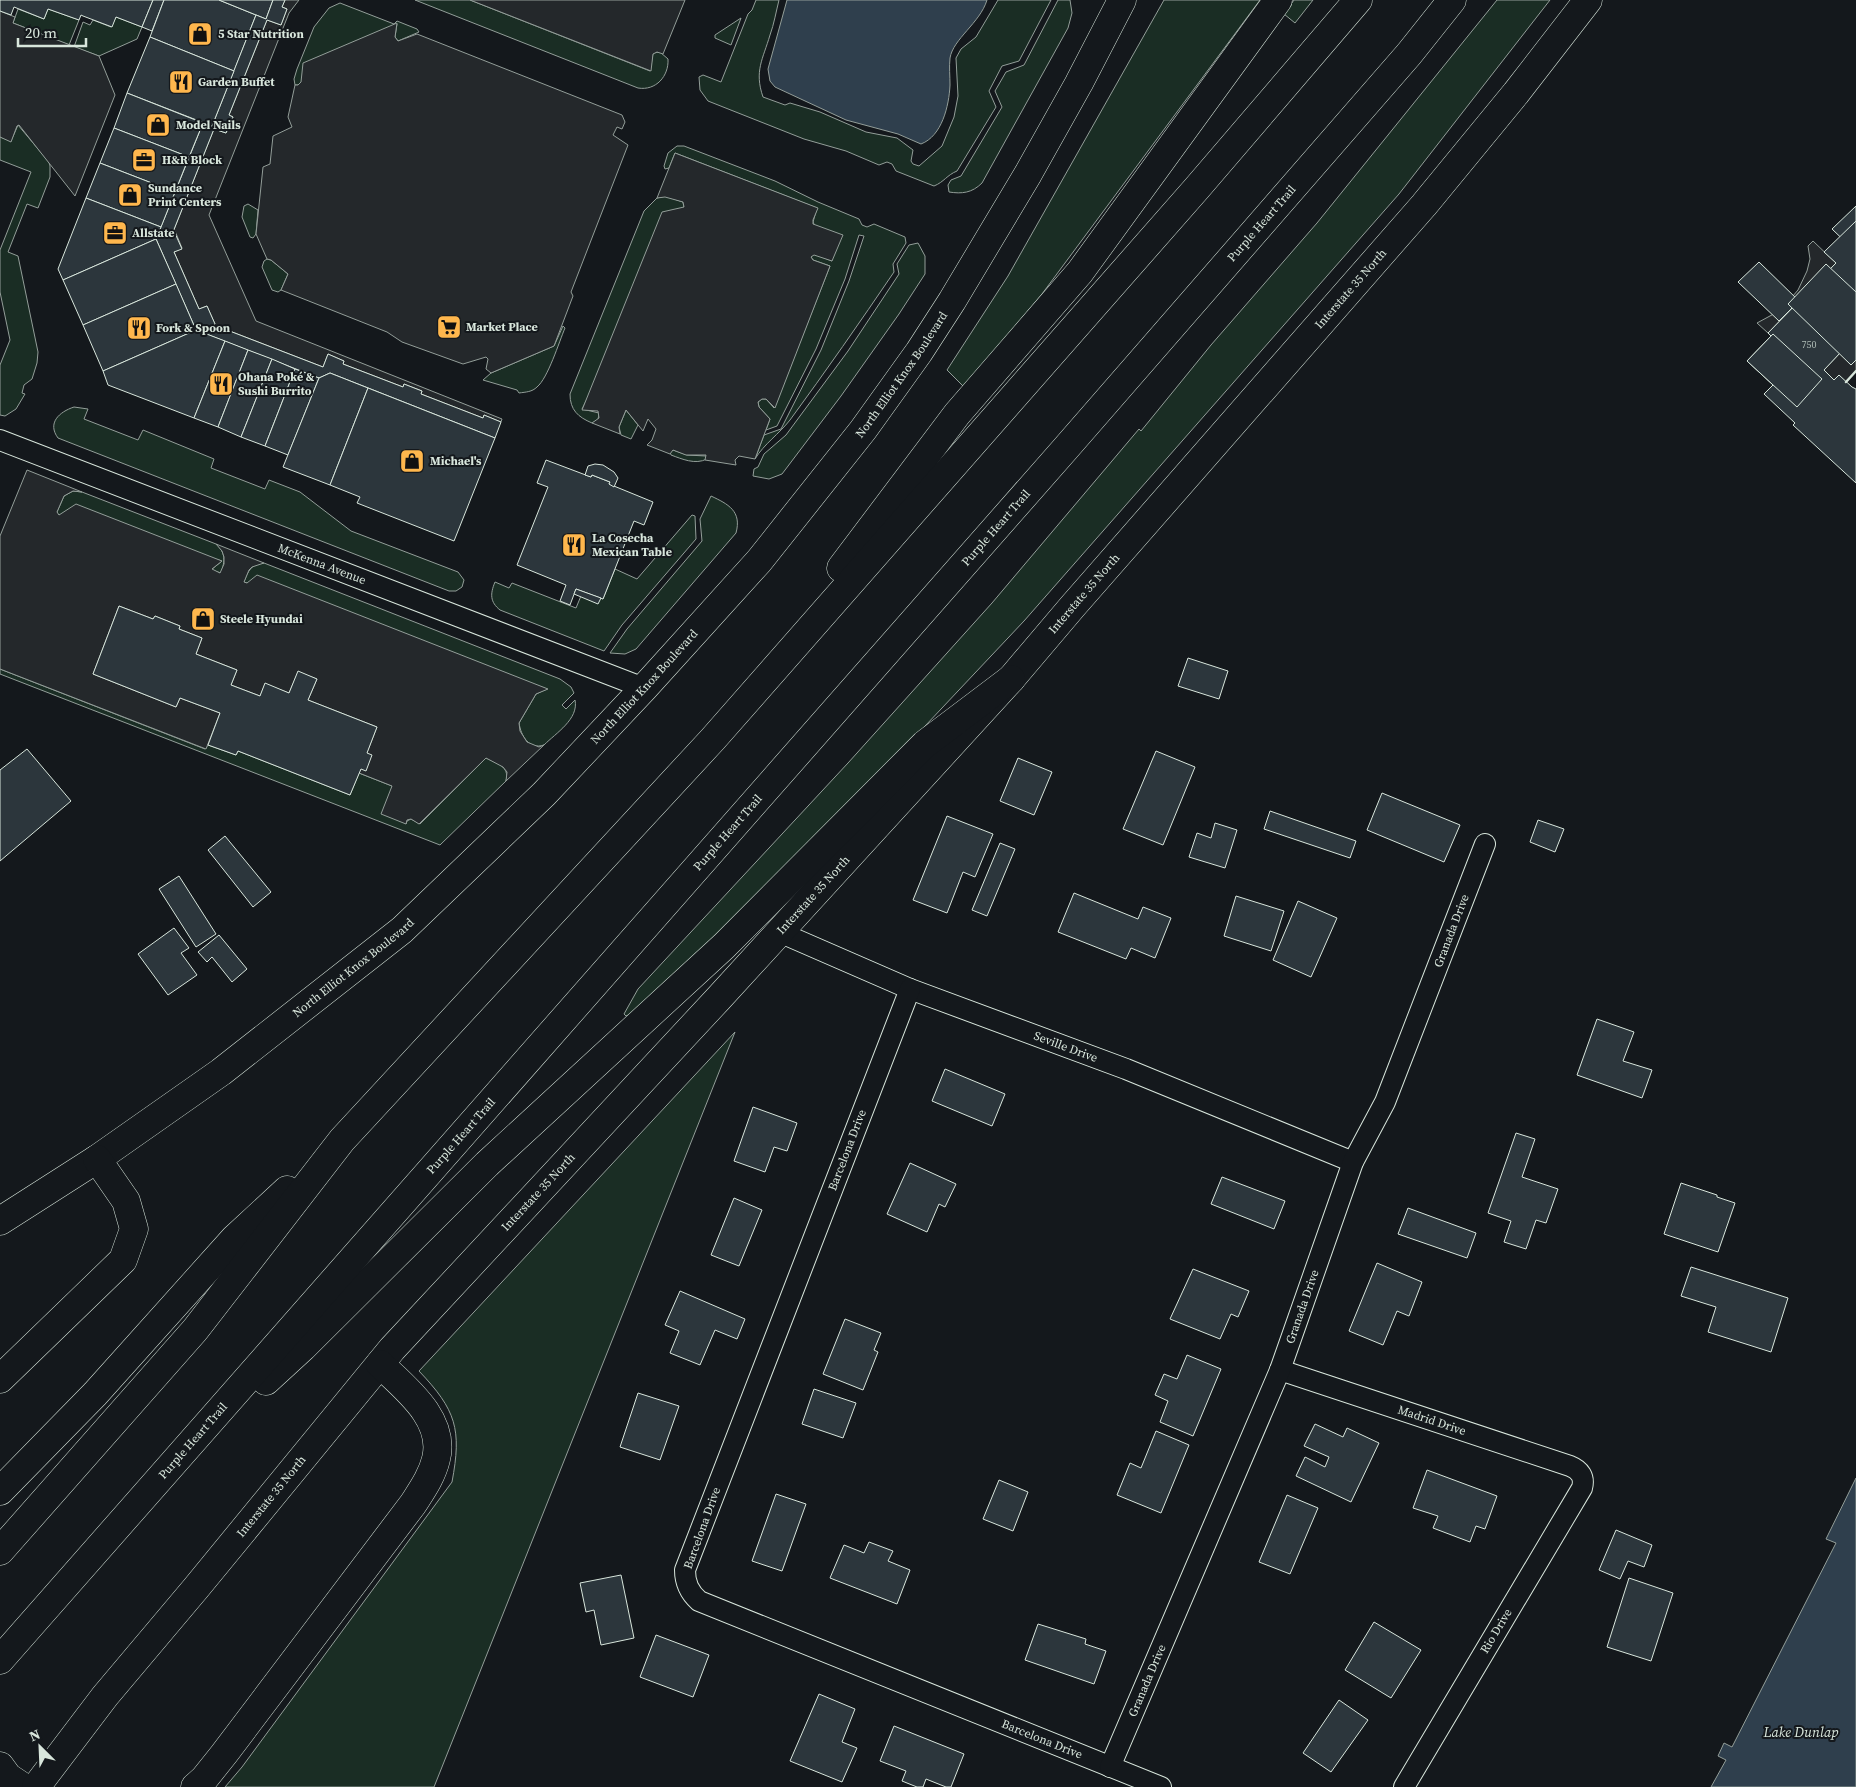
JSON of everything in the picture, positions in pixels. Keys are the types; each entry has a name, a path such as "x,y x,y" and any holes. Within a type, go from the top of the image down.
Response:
{"main road":[{"name":"North Elliot Knox Boulevard","path":"0,1221 97,1159 220,1072 402,930 544,794 644,688 759,560 864,430 919,352 952,301 1028,174 1079,83 1122,0"},
{"path":"712,739 957,414 1080,272 1278,0"},
{"path":"0,1491 95,1394 234,1239 342,1140 712,739 1210,174 1358,0"},
{"name":"Purple Heart Trail","path":"0,1660 1073,440 1409,54 1452,0"},
{"name":"Interstate 35 North","path":"36,1787 105,1696 202,1581 392,1348 1012,679 1072,607 1424,205 1516,93 1588,0"},
{"path":"164,1474 303,1347 502,1151 724,946 925,744 1012,679"},
{"path":"0,1551 195,1330 342,1140"},
{"path":"0,1379 123,1260 134,1229 126,1201 97,1159"},
{"path":"195,1787 224,1754 408,1512 429,1480 437,1458 437,1436 428,1415 411,1393 380,1364"},
{"path":"0,1766 8,1777 23,1787"}],"street":[{"name":"McKenna Avenue","path":"0,440 644,688"},
{"name":"Granada Drive","path":"1110,1767 1280,1370 1353,1162 1385,1102 1484,844"},
{"name":"Seville Drive","path":"779,932 910,988 1126,1069 1353,1162"},
{"name":"Barcelona Drive","path":"910,988 685,1570 685,1578 692,1595 699,1602 1161,1787"},
{"name":"Madrid Drive","path":"1280,1370 1570,1466 1581,1474"},
{"name":"Rio Drive","path":"1404,1787 1582,1488 1583,1478 1581,1474"}],"green space":[{"path":"415,0 470,0 650,71 653,53 660,52 668,59 668,65 664,76 656,85 638,88"},
{"path":"756,0 779,0 773,27 760,65 759,80 763,97 785,105 790,103 820,112 866,132 897,138 913,150 911,161 919,166 942,146 954,117 958,96 956,58 961,49 976,37 998,0 1051,0 1019,61 1002,66 989,91 996,107 957,171 934,186 896,171 892,164 887,162 879,165 846,151 804,139 708,101 700,90 699,77 703,75 721,82 748,14"},
{"path":"1058,0 1070,0 1072,13 1068,28 982,183 967,192 949,192 948,185 951,180 961,176 1002,107 995,91 1006,72 1024,65"},
{"path":"1164,0 1260,0 1042,294 964,387 947,370 1008,276"},
{"path":"1294,0 1313,0 1295,23 1284,14"},
{"path":"1497,0 1550,0 1399,194 1024,621 860,795 765,890 633,1013 626,1016 624,1014 638,989 848,763 992,603 1139,429 1141,431 1211,345 1317,223"},
{"path":"340,3 394,24 397,21 417,29 419,32 398,41 395,37 397,24 298,85 295,85 294,79 297,69 314,27 329,8"},
{"path":"18,9 44,19 48,9 79,20 69,45 13,23"},
{"path":"116,17 142,27 137,39 99,56 74,47 83,22 90,25 93,20 111,27"},
{"path":"741,18 731,45 715,38 715,35"},
{"path":"18,125 49,162 50,177 38,208 27,204 8,252 18,256 38,352 32,379 24,385 22,393 25,394 16,409 5,416 0,415 0,365 10,340 0,292 0,250 31,172 0,160 0,137 11,141"},
{"path":"677,146 684,146 775,181 859,219 862,225 867,227 874,224 905,237 906,243 893,264 894,272 790,420 755,459 764,435 781,429 821,350 849,281 864,236 859,235 845,279 816,349 777,426 766,430 770,419 759,407 758,402 766,399 774,408 830,266 813,260 811,257 814,254 832,261 813,222 817,208 675,153 669,168 665,169 664,166 668,153"},
{"path":"665,196 683,202 684,208 582,409 599,413 598,420 592,423 573,409 570,394 644,211 657,198"},
{"path":"248,204 258,210 256,234 253,238 250,237 242,217 244,206"},
{"path":"918,243 925,256 925,274 841,396 782,474 769,479 753,476 754,469 758,467 764,454 786,435 848,351 899,274 897,264 909,245"},
{"path":"267,259 271,260 288,274 281,290 278,292 272,290 262,267"},
{"path":"563,326 565,328 549,368 535,389 519,393 517,390 483,380 491,373 554,346"},
{"path":"74,407 88,409 84,419 138,440 143,430 214,459 211,468 265,489 269,480 300,492 351,531 458,572 464,580 462,587 456,591 449,591 58,438 54,428 56,419 59,415"},
{"path":"626,410 638,425 631,439 621,435 619,427"},
{"path":"673,450 687,455 706,456 707,459 702,461 684,460 671,455 670,452"},
{"path":"73,491 82,492 216,544 224,557 221,573 211,570 222,561 57,514 64,496"},
{"path":"711,496 732,509 737,519 736,533 636,649 625,654 610,653 627,629 702,541 700,519"},
{"path":"692,515 695,516 696,539 622,625 604,651 500,610 493,601 492,590 495,582 509,588 512,583 576,608 583,591 603,599 615,569 637,579"},
{"path":"264,563 560,679 571,687 574,693 562,705 566,709 575,700 574,713 566,725 544,745 534,746 524,737 519,723 536,694 547,689 244,582 251,569 256,565"},
{"path":"0,669 205,749 208,745 236,755 238,751 350,795 359,773 392,786 406,824 411,819 420,824 486,758 504,768 507,776 506,781 440,845 0,674"},
{"path":"735,1032 434,1787 225,1787 242,1767 452,1482 456,1448 456,1434 453,1421 441,1397 419,1371"}],"shaded area":[{"path":"285,0 299,0 289,13 209,215 256,321 502,419 501,422 484,415 483,418 421,394 422,391 404,384 403,387 343,364 344,361 328,354 323,367 214,325 207,306 199,309 174,252 182,248 175,231 173,232 214,129 226,133 233,117 229,115 267,20 281,25 287,9 282,7"},
{"path":"470,0 685,0 663,54 657,52 653,54 651,71"},
{"path":"0,11 15,17 13,23 99,56 115,95 75,196 19,125 11,142 0,137"},
{"path":"397,23 395,37 398,41 417,34 622,115 625,122 622,129 617,127 613,135 628,145 571,292 573,296 554,346 491,373 486,369 488,359 486,357 463,364 402,342 387,332 281,290 288,274 271,260 267,259 256,234 263,167 270,164 273,136 292,127 288,117 295,85 301,82 303,63"},
{"path":"675,153 818,208 813,224 843,235 832,261 814,255 811,257 813,260 830,266 775,408 766,399 758,402 759,407 770,419 755,459 739,456 735,460 736,465 705,460 706,455 686,455 673,450 670,454 647,445 652,440 656,429 648,419 643,431 626,410 619,427 620,434 592,423 599,418 598,411 582,410 662,212 684,207 683,202 665,197 657,198"},
{"path":"1813,241 1836,263 1768,333 1757,323 1781,310 1798,290 1807,271 1810,259 1808,246"},
{"path":"1840,353 1856,354 1856,371 1846,382 1839,375 1834,380 1824,370"},
{"name":"Steele Hyundai","path":"27,470 82,492 73,491 64,496 57,512 59,515 76,504 222,561 212,569 220,573 224,564 224,557 216,544 264,563 252,567 244,582 247,583 257,575 548,689 536,694 519,723 520,731 527,742 539,747 544,745 506,781 507,772 503,767 486,758 419,824 411,819 407,820 406,824 381,814 392,786 359,773 377,727 308,700 317,679 298,672 289,693 265,684 260,696 231,685 237,670 196,654 202,638 179,629 180,626 155,616 153,619 119,606 93,674 176,707 180,698 220,713 206,749 0,669 0,536"}],"water":[{"path":"787,0 987,0 979,16 952,51 946,111 934,134 921,144 898,134 846,120 775,87 770,81 768,69"},
{"name":"Lake Dunlap","path":"1856,1478 1856,1787 1711,1787 1726,1760 1718,1756 1724,1743 1732,1747 1836,1543 1826,1539"}],"building":[{"path":"0,0 153,0 142,27 116,17 112,27 81,15 79,20 48,9 44,19 14,7 11,15 0,11"},
{"path":"153,0 164,0 152,31 142,27"},
{"name":"5 Star Nutrition","path":"164,0 219,0 256,15 234,71 150,37"},
{"path":"219,0 273,0 266,19"},
{"path":"273,0 285,0 282,7 287,9 281,25 267,20 229,115 233,117 226,133 214,129 173,232 182,249 174,252 199,309 207,306 214,325 323,367 328,354 344,361 343,364 403,387 404,384 422,391 421,394 483,418 484,415 501,422 495,438 330,373 319,378 196,330 156,239 203,123 212,126 256,15 266,19"},
{"name":"Garden Buffet","path":"150,37 234,71 212,126 127,93"},
{"name":"Model Nails","path":"127,93 203,123 189,157 114,128"},
{"name":"H&R Block","path":"114,128 189,157 175,192 100,163"},
{"name":"Sundance Print Centers","path":"100,163 175,192 161,227 86,198"},
{"name":"Allstate","path":"86,198 161,227 156,239 63,280 58,269"},
{"path":"1856,206 1856,252 1832,229"},
{"path":"1856,221 1856,354 1846,359 1840,353 1824,370 1834,380 1839,375 1856,389 1856,483 1793,425 1795,423 1764,394 1773,385 1747,361 1771,336 1768,333 1836,263 1824,252"},
{"path":"156,239 176,284 83,325 63,280"},
{"path":"1759,262 1799,301 1779,321 1738,282"},
{"path":"1826,264 1856,292 1856,360 1851,365 1788,304"},
{"name":"Fork & Spoon","path":"176,284 196,330 103,371 83,325"},
{"path":"196,330 225,341 194,418 108,385 103,371"},
{"path":"1773,334 1822,379 1797,407 1747,361"},
{"name":"Ohana Poké & Sushi Burrito","path":"225,341 248,350 218,427 194,418"},
{"path":"248,350 272,359 241,437 218,427"},
{"path":"272,359 295,369 265,446 241,437"},
{"path":"295,369 319,378 288,455 265,446"},
{"path":"330,373 368,388 330,485 283,467 319,378"},
{"name":"Michael's","path":"368,388 495,438 454,541 357,503 360,497 330,485"},
{"name":"La Cosecha Mexican Table","path":"546,460 610,482 609,484 653,502 644,525 634,521 603,599 576,589 570,605 560,601 566,585 517,565 548,487 537,483"},
{"path":"595,464 603,465 614,472 618,478 614,487 609,484 610,482 592,475 591,477 585,475 588,466"},
{"path":"576,589 601,598 598,604 574,594"},
{"path":"119,606 153,619 155,616 180,626 179,629 202,638 196,654 237,670 231,685 260,696 265,683 289,693 298,671 317,679 308,700 377,727 367,753 372,755 366,771 361,769 350,795 238,751 236,755 208,745 220,713 180,698 176,707 93,674"},
{"path":"1188,658 1228,671 1219,699 1178,686"},
{"path":"27,749 71,801 0,861 0,770"},
{"path":"1156,751 1195,767 1163,845 1123,829"},
{"path":"1018,758 1052,772 1034,815 1000,801"},
{"path":"1382,793 1460,825 1444,862 1367,830"},
{"path":"1270,811 1356,841 1350,858 1264,829"},
{"path":"947,816 993,834 975,877 963,872 947,913 913,900"},
{"path":"1538,820 1564,829 1555,852 1530,842"},
{"path":"1215,823 1237,830 1225,868 1189,857 1197,833 1211,838"},
{"path":"225,836 271,892 253,907 208,850"},
{"path":"1000,843 1015,849 987,916 972,910"},
{"path":"179,876 216,934 196,947 159,889"},
{"path":"1074,893 1138,919 1143,907 1171,918 1155,958 1131,948 1126,959 1058,932"},
{"path":"1236,896 1284,911 1271,951 1224,936"},
{"path":"1298,901 1337,918 1311,977 1273,960"},
{"path":"174,928 189,948 181,953 197,975 168,995 138,954"},
{"path":"219,935 247,969 232,982 212,957 207,962 198,952"},
{"path":"1597,1019 1634,1032 1623,1061 1652,1070 1642,1098 1577,1075"},
{"path":"945,1069 1005,1094 992,1126 932,1101"},
{"path":"753,1107 797,1123 787,1151 774,1147 765,1172 734,1161"},
{"path":"1516,1133 1535,1139 1522,1177 1558,1189 1546,1223 1536,1220 1526,1249 1504,1242 1511,1221 1488,1213"},
{"path":"910,1163 956,1184 945,1207 939,1204 927,1232 887,1214"},
{"path":"1222,1177 1285,1201 1274,1229 1211,1204"},
{"path":"1681,1183 1735,1203 1718,1252 1664,1234"},
{"path":"734,1198 762,1210 739,1266 711,1255"},
{"path":"1408,1208 1476,1233 1467,1258 1398,1234"},
{"path":"1377,1263 1422,1282 1409,1316 1397,1311 1383,1345 1349,1331"},
{"path":"1691,1267 1788,1298 1771,1352 1708,1332 1716,1307 1681,1296"},
{"path":"1193,1269 1249,1291 1238,1317 1231,1314 1220,1339 1170,1319"},
{"path":"680,1291 745,1319 737,1339 715,1330 700,1365 670,1353 679,1331 665,1325"},
{"path":"845,1319 881,1333 874,1350 878,1352 863,1390 823,1374"},
{"path":"1187,1355 1221,1369 1193,1436 1160,1422 1168,1401 1155,1395 1164,1374 1177,1379"},
{"path":"814,1389 856,1403 843,1438 802,1424"},
{"path":"638,1393 679,1406 660,1460 620,1447"},
{"path":"1315,1424 1343,1437 1347,1428 1379,1443 1351,1502 1296,1476 1305,1457 1325,1467 1329,1457 1304,1446"},
{"path":"1156,1431 1189,1445 1161,1513 1117,1495 1130,1463 1141,1468"},
{"path":"1427,1470 1497,1496 1485,1529 1476,1526 1470,1542 1433,1528 1438,1516 1413,1508"},
{"path":"999,1480 1028,1492 1013,1531 983,1519"},
{"path":"776,1494 806,1504 782,1571 752,1561"},
{"path":"1287,1495 1318,1508 1290,1574 1259,1562"},
{"path":"1616,1530 1652,1545 1644,1567 1628,1561 1620,1579 1599,1570"},
{"path":"869,1542 893,1551 888,1561 910,1570 897,1604 830,1578 844,1545 864,1553"},
{"path":"621,1575 634,1638 601,1645 594,1610 586,1612 580,1583"},
{"path":"1629,1578 1673,1593 1651,1661 1607,1647"},
{"path":"1374,1622 1421,1650 1391,1698 1345,1670"},
{"path":"1038,1624 1086,1639 1085,1644 1106,1651 1094,1684 1025,1660"},
{"path":"656,1635 709,1655 693,1697 640,1677"},
{"path":"819,1694 855,1709 842,1742 857,1748 842,1782 790,1761"},
{"path":"1339,1700 1368,1720 1331,1772 1303,1753"},
{"path":"894,1726 964,1754 951,1787 946,1787 926,1779 923,1787 917,1787 902,1781 906,1771 880,1761"}],"fence":[{"path":"1846,382 1856,371"}],"wall":[{"path":"1846,382 1856,371"}],"place":[{"name":"5 Star Nutrition","path":"200,34"},
{"name":"Garden Buffet","path":"181,82"},
{"name":"Model Nails","path":"158,125"},
{"name":"H&R Block","path":"144,160"},
{"name":"Sundance Print Centers","path":"130,195"},
{"name":"Allstate","path":"115,233"},
{"name":"Market Place","path":"449,327"},
{"name":"Fork & Spoon","path":"139,328"},
{"name":"Ohana Poké & Sushi Burrito","path":"221,384"},
{"name":"Michael's","path":"412,461"},
{"name":"La Cosecha Mexican Table","path":"574,545"},
{"name":"Steele Hyundai","path":"203,619"}]}
